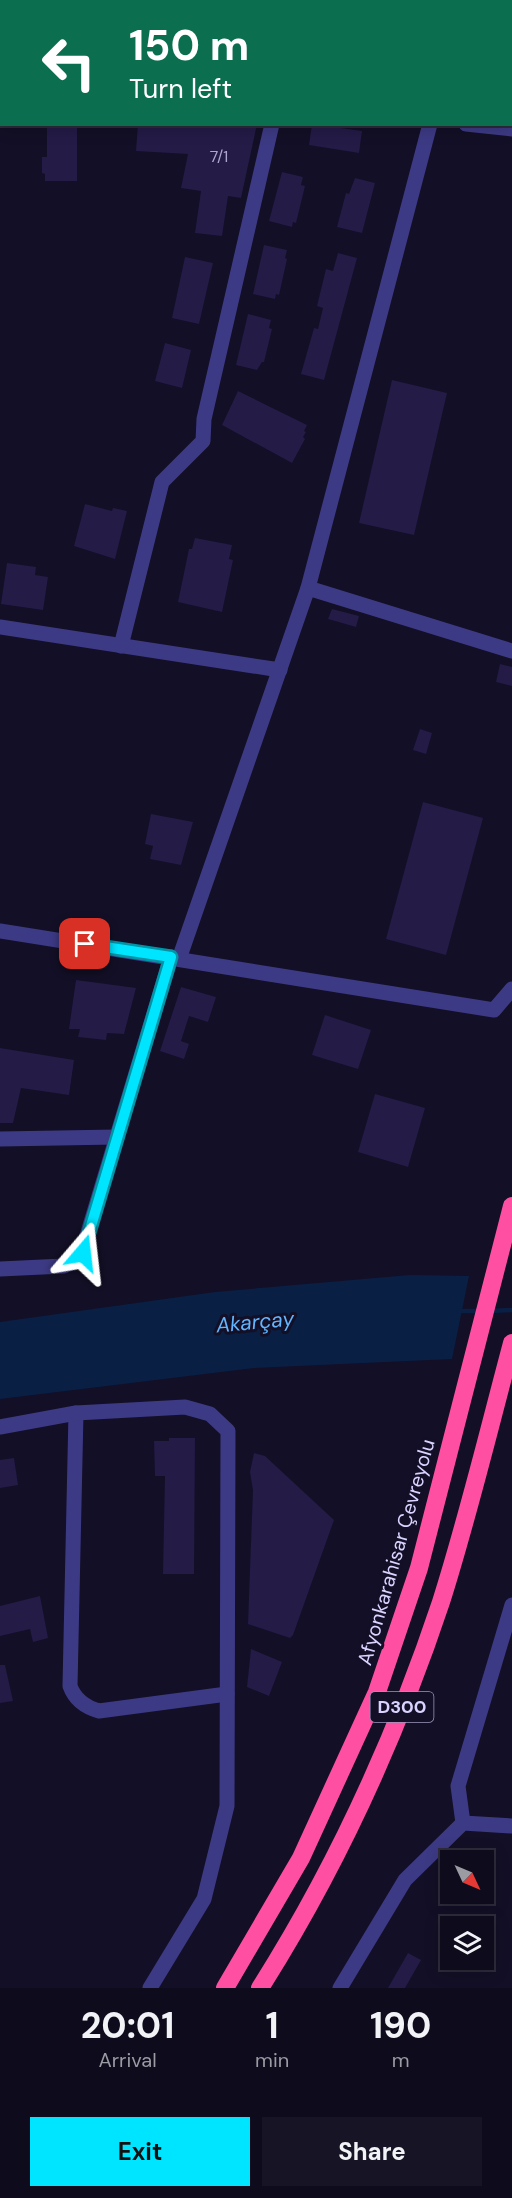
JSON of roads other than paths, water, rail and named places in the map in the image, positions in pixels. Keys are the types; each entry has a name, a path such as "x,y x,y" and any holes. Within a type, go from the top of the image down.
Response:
{"highway":[{"name":"Afyonkarahisar Çevreyolu","path":"225,1988 301,1858 377,1692 419,1568 512,1206"},
{"name":"D300","path":"260,1988 323,1880 369,1786 409,1692 441,1600 512,1343"}],"street":[{"path":"121,646 162,482 203,441 204,419 272,126"},
{"path":"0,1269 64,1266 80,1259 175,958 308,588 429,126"},
{"path":"484,126 512,129"},
{"path":"308,588 512,651"},
{"path":"0,627 280,670"},
{"path":"0,931 494,1010 512,989"},
{"path":"0,1139 117,1137"},
{"path":"0,1426 76,1413 194,1407 210,1414 228,1431 227,1806 204,1899 150,1988"},
{"path":"76,1413 70,1686 72,1692 86,1706 99,1711 227,1694"},
{"path":"463,1823 459,1786 512,1605"},
{"path":"340,1988 405,1880 463,1823 512,1826"}],"water":[{"path":"410,1275 469,1276 452,1359 254,1368 0,1399 0,1322 215,1292"}],"waterway":[{"name":"Akarçay","path":"491,1311 512,1310"},
{"name":"Akarçay","path":"458,1311 479,1311"}]}
